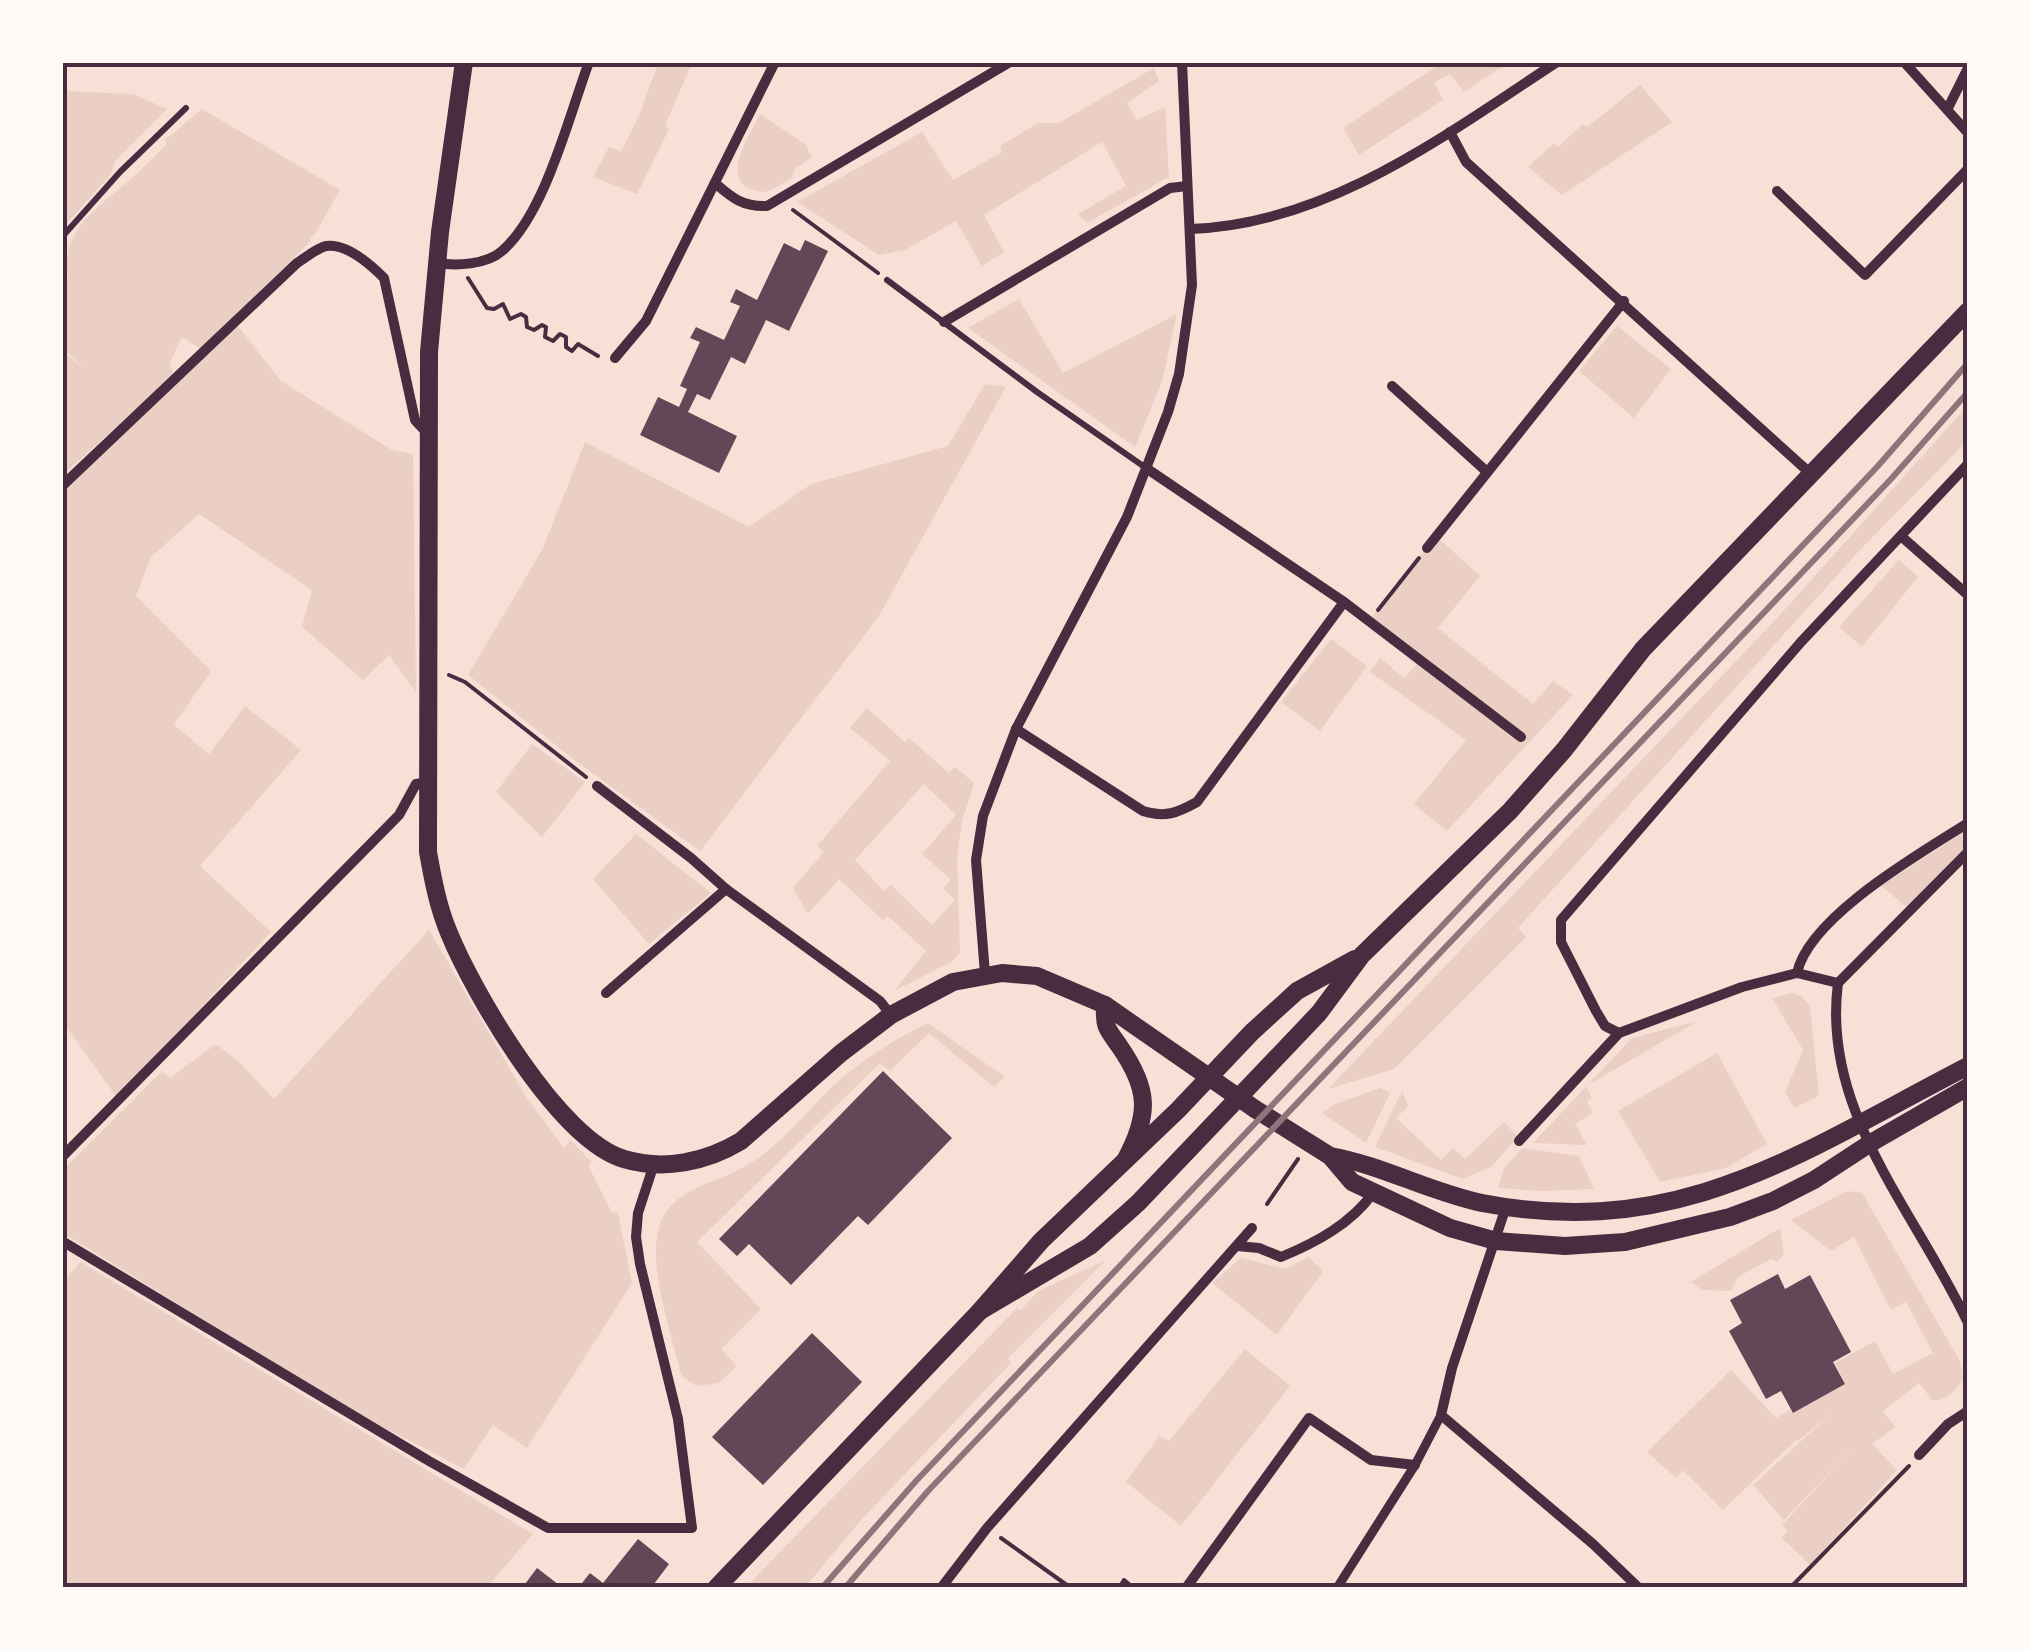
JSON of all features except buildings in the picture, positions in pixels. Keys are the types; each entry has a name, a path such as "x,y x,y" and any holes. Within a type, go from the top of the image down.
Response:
{"main road":[{"path":"464,62 436,263 428,434 428,852 448,932 478,992 569,1121 610,1153 654,1164 707,1158 741,1141 840,1053 891,1015 953,982 985,974 1037,976 1105,1004 1244,1102 1330,1156 1363,1162 1463,1198 1552,1213 1648,1207 1707,1194 1764,1172 1968,1066"},
{"path":"980,1312 1090,1246 1244,1102 1362,956 1510,810 1554,762 1643,649 1968,311"},
{"path":"716,1588 980,1312 1041,1240 1297,991 1362,956"},
{"path":"1105,1004 1104,1027 1136,1071 1144,1090 1144,1116 1126,1159"},
{"path":"1330,1156 1352,1182 1372,1193 1450,1228 1496,1242 1564,1246 1625,1242 1688,1229 1773,1201 1832,1170 1968,1087"}],"street":[{"path":"436,263 459,266 501,253 536,206 589,62"},
{"path":"616,358 646,321 775,62"},
{"path":"715,183 734,200 751,207 766,206 1010,62"},
{"path":"985,974 976,860 983,816 1016,728 1127,516 1168,412 1188,324 1192,285 1182,62"},
{"path":"1190,229 1244,224 1308,204 1378,175 1557,62"},
{"path":"1904,62 1968,133"},
{"path":"1948,108 1968,68"},
{"path":"1450,132 1466,162 1812,474"},
{"path":"1777,191 1865,276 1968,169"},
{"path":"944,322 1170,188 1187,186"},
{"path":"62,486 297,263 326,246 344,249 384,278 415,420 428,434"},
{"path":"1427,548 1624,302"},
{"path":"1392,386 1486,471"},
{"path":"1619,1032 1606,1026 1596,1011 1561,942 1562,920 1801,642 1968,464"},
{"path":"1146,468 1344,602 1521,737"},
{"path":"1902,537 1968,596"},
{"path":"1016,728 1143,811 1158,816 1175,814 1197,802 1344,602"},
{"path":"62,1157 399,815 416,784 428,782"},
{"path":"597,786 692,858 726,889 880,1001 891,1015"},
{"path":"1797,973 1801,954 1821,928 1898,868 1968,823"},
{"path":"1968,852 1838,983 1835,1039 1841,1074 1857,1123 1968,1323"},
{"path":"606,993 726,889"},
{"path":"1519,1141 1619,1032 1742,987 1797,973 1838,983"},
{"path":"62,1241 428,1461 548,1528 692,1528 678,1419 636,1237 638,1213 654,1164"},
{"path":"1236,1246 1260,1248 1281,1257 1323,1238 1365,1204 1372,1193"},
{"path":"1337,1588 1415,1465 1440,1415 1506,1206"},
{"path":"940,1588 986,1528 1252,1228"},
{"path":"1920,1456 1948,1424 1968,1411"},
{"path":"1440,1415 1570,1524 1639,1588"},
{"path":"1186,1588 1309,1418 1370,1460 1415,1465"}],"lane":[{"path":"62,237 120,172 186,108"},
{"path":"886,280 1146,468"}],"path":[{"path":"789,208 886,280"},
{"path":"481,296 486,308 503,304 510,319 521,314 526,317 527,327 546,327 545,337 553,341 560,334 566,337 566,347 572,351 578,344 602,358"},
{"path":"1369,621 1427,548"},
{"path":"431,666 465,682 597,786"},
{"path":"1267,1204 1294,1166"},
{"path":"1790,1588 1920,1456"},
{"path":"986,1528 1071,1588"},
{"path":"1119,1588 1124,1580 1134,1588"}],"shaded area":[{"path":"1443,62 1508,63 1464,92 1450,74 1434,83 1443,100 1359,155 1343,128"},
{"path":"658,63 692,63 665,126 669,129 637,194 593,177 609,147 621,152"},
{"path":"1154,68 1159,81 1127,103 1137,120 1165,107 1169,177 1087,223 1078,214 1126,186 1102,142 984,215 1004,252 982,266 956,221 905,250 879,255 797,202 922,132 953,180 1002,152 1000,146 1038,123 1059,123"},
{"path":"1640,85 1672,122 1562,195 1528,167 1554,143 1558,147 1583,124 1587,127"},
{"path":"63,91 133,94 167,109 115,161 111,174 63,228"},
{"path":"202,109 340,190 309,238 311,241 201,349 182,337 170,363 173,375 63,475 63,352 86,370 63,349 63,282 68,280 70,246 84,221"},
{"path":"760,114 806,145 812,157 795,169 791,179 766,192 750,189 738,173 742,149"},
{"path":"1019,299 1063,373 1177,314 1162,382 1135,447 968,328"},
{"path":"238,326 281,381 392,450 413,454 416,692 389,655 363,680 302,627 312,590 199,514 151,557 136,596 211,671 174,725 209,754 245,706 301,750 200,866 271,932 117,1098 63,1022 62,491"},
{"path":"1617,326 1671,369 1634,418 1579,371"},
{"path":"985,384 1006,387 879,616 700,851 577,762 468,675 542,550 585,442 749,527 811,484 948,446"},
{"path":"1967,406 1967,441 1861,549 1518,928 1526,937 1394,1069 1328,1089 1779,616"},
{"path":"1436,536 1480,576 1438,628 1533,704 1553,681 1573,695 1447,831 1414,804 1466,740 1370,672 1380,658 1404,678 1420,661 1369,621"},
{"path":"1899,560 1918,577 1862,647 1839,627"},
{"path":"1331,639 1367,666 1320,731 1281,702"},
{"path":"867,708 905,742 909,738 949,773 955,767 974,783 962,822 957,858 960,953 953,961 894,991 926,951 888,916 883,920 839,879 808,914 793,888 824,852 817,846 890,761 850,728","holes":["924,784 956,815 922,854 951,880 943,888 955,900 932,925 891,885 884,891 855,860"]},
{"path":"532,744 585,782 542,837 496,792"},
{"path":"1967,830 1967,851 1908,908 1881,886"},
{"path":"636,834 711,893 649,944 593,879"},
{"path":"429,930 525,1095 564,1148 570,1140 591,1161 589,1167 611,1211 618,1213 632,1283 527,1448 493,1425 464,1469 350,1410 63,1233 63,1170 162,1071 170,1078 216,1044 274,1099"},
{"path":"1792,993 1810,1006 1819,1096 1794,1108 1785,1092 1803,1050 1772,998"},
{"path":"1698,1021 1588,1085 1632,1038"},
{"path":"928,1023 1005,1077 994,1087 929,1033 890,1071 880,1063 697,1242 761,1309 721,1349 737,1366 719,1383 696,1386 681,1375 658,1279 657,1241 666,1212 683,1195 765,1153 854,1068"},
{"path":"1717,1053 1767,1144 1726,1168 1660,1182 1618,1111"},
{"path":"1586,1087 1593,1113 1575,1124 1587,1145 1533,1143"},
{"path":"1380,1088 1390,1093 1366,1143 1322,1113 1335,1104"},
{"path":"1402,1091 1408,1106 1396,1118 1441,1160 1453,1148 1465,1159 1504,1122 1518,1137 1491,1167 1463,1179 1375,1147"},
{"path":"1523,1148 1579,1156 1594,1189 1498,1188 1504,1168"},
{"path":"1847,1191 1862,1193 1960,1361 1963,1379 1950,1395 1937,1400 1932,1400 1919,1383 1883,1411 1895,1427 1872,1444 1897,1470 1810,1565 1782,1538 1787,1531 1782,1525 1856,1445 1784,1520 1753,1485 1834,1411 1796,1440 1723,1510 1683,1470 1676,1478 1647,1452 1731,1370 1776,1418 1790,1410 1793,1413 1845,1384 1835,1363 1875,1341 1893,1374 1933,1353 1906,1302 1891,1310 1854,1237 1831,1251 1791,1220"},
{"path":"1780,1228 1784,1254 1777,1262 1771,1259 1738,1277 1731,1291 1702,1290 1691,1282"},
{"path":"1308,1257 1323,1271 1277,1335 1212,1283 1241,1258 1286,1269"},
{"path":"1106,1260 1008,1358 1011,1363 862,1519 805,1587 746,1587 1017,1308 1020,1311 1038,1291"},
{"path":"81,1262 533,1534 487,1587 63,1587 63,1281"},
{"path":"1245,1349 1290,1386 1181,1526 1126,1482 1159,1436 1169,1441"}],"railway":[{"path":"822,1588 916,1481 1877,467 1968,363"},
{"path":"845,1588 928,1491 1891,479 1968,392"}]}
